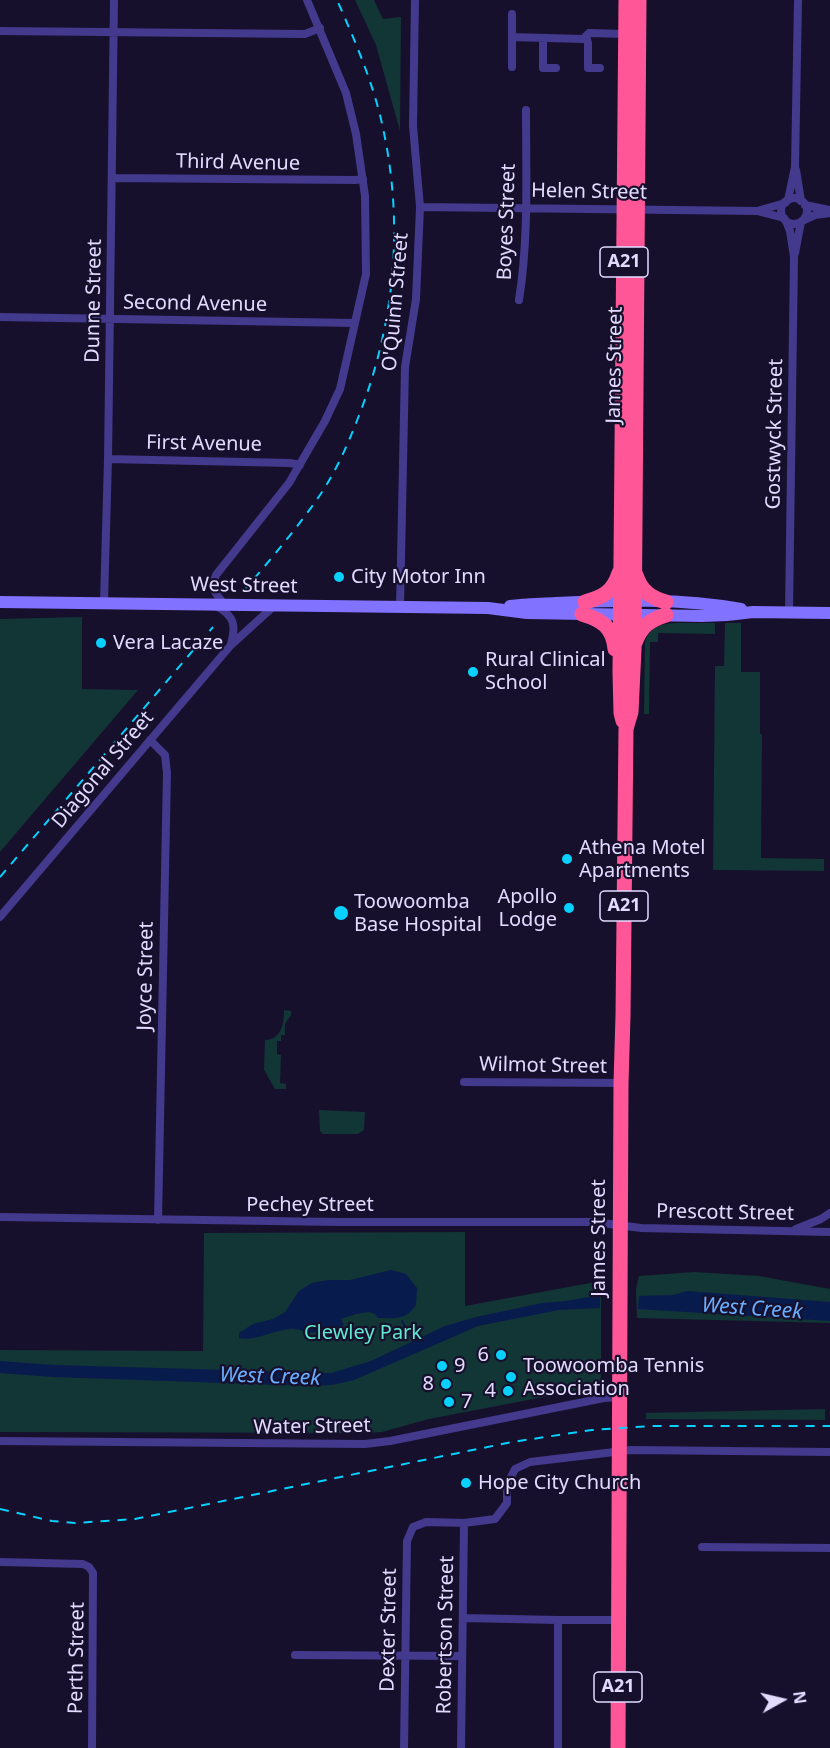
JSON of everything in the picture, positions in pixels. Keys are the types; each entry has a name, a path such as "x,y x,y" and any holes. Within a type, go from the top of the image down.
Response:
{"highway":[{"name":"James Street","path":"626,0 631,209"},
{"name":"James Street","path":"626,729 621,713 620,672 627,608 631,209 639,0"},
{"path":"620,672 611,631 584,608 610,592 617,579 628,567 645,592 666,609 644,625 634,649"},
{"name":"James Street","path":"618,1748 619,1225 626,729 631,712 634,649 627,608"}],"main road":[{"name":"West Street","path":"0,602 488,608 522,604 584,608 666,609 728,615 753,612 830,613"}],"street":[{"name":"Dunne Street","path":"104,602 114,0"},
{"path":"231,645 235,627 219,605 213,587 216,575 289,483 325,421 340,389 366,274 365,196 356,134 346,93 308,0"},
{"name":"O'Quinn Street","path":"400,607 405,367 416,299 420,207 413,126 415,0"},
{"path":"798,0 795,167 782,211 785,220 794,224 815,215 830,212"},
{"path":"512,14 512,67"},
{"path":"0,31 305,34 320,28"},
{"path":"512,37 583,39 590,33 626,34"},
{"path":"586,36 588,68 600,68"},
{"path":"543,38 543,68 556,68"},
{"name":"Boyes Street","path":"519,300 523,275 526,207 526,110"},
{"path":"795,167 807,212 803,221"},
{"name":"Third Avenue","path":"112,178 363,179"},
{"path":"786,202 796,199 830,212"},
{"name":"Helen Street","path":"757,211 786,202"},
{"name":"Helen Street","path":"420,207 757,211 785,220"},
{"name":"Gostwyck Street","path":"785,220 790,231 794,257 789,612"},
{"name":"Gostwyck Street","path":"794,257 803,221"},
{"name":"Second Avenue","path":"0,317 354,323"},
{"name":"First Avenue","path":"108,459 300,465"},
{"name":"Diagonal Street","path":"0,917 231,645 273,606"},
{"name":"Joyce Street","path":"150,740 165,755 167,772 158,1220"},
{"name":"Wilmot Street","path":"464,1082 621,1083"},
{"path":"793,1230 830,1213"},
{"name":"Pechey Street","path":"0,1217 339,1222 594,1221 619,1225"},
{"name":"Prescott Street","path":"619,1225 641,1228 830,1232"},
{"name":"Water Street","path":"0,1441 365,1444 604,1398 620,1397"},
{"path":"464,1523 495,1519 507,1503 507,1485 515,1469 530,1462 620,1452 830,1452"},
{"name":"Dexter Street","path":"404,1748 407,1541 413,1527 426,1522 464,1523"},
{"name":"Robertson Street","path":"461,1748 464,1523"},
{"path":"702,1547 830,1548"},
{"name":"Perth Street","path":"0,1562 86,1565 94,1576 92,1748"},
{"path":"463,1618 618,1620"},
{"path":"558,1620 558,1748"},
{"path":"296,1655 462,1656"}],"green space":[{"path":"355,0 374,0 383,19 401,17 400,131 376,45"},
{"path":"82,617 82,689 138,690 0,852 0,619"},
{"path":"676,623 715,623 715,634 658,633 658,642 650,642 649,714 644,714 645,643 649,633 656,627"},
{"path":"725,623 741,623 741,672 760,672 761,858 824,859 824,871 713,870 715,666 724,666"},
{"path":"284,1010 291,1011 291,1015 285,1024 285,1035 281,1035 281,1041 277,1041 277,1054 281,1055 280,1083 286,1084 286,1089 275,1089 264,1070 265,1040 278,1034 282,1026"},
{"path":"319,1110 365,1112 364,1130 358,1134 323,1134 320,1131"},
{"name":"Clewley Park","path":"465,1232 465,1306 601,1281 601,1386 429,1419 370,1433 0,1432 0,1350 203,1351 204,1233"},
{"path":"694,1272 759,1276 830,1289 830,1323 637,1318 636,1289 639,1276"},
{"path":"825,1409 825,1420 646,1419 646,1413"}],"water":[{"path":"391,1270 406,1274 417,1288 416,1305 404,1316 378,1318 369,1312 341,1319 344,1325 326,1331 305,1332 289,1329 250,1338 239,1338 239,1333 253,1324 273,1319 285,1312 299,1291 312,1283 350,1280"},
{"name":"West Creek","path":"687,1291 830,1302 830,1321 638,1309 639,1296 673,1295"},
{"name":"West Creek","path":"600,1295 600,1308 559,1310 478,1326 354,1380 332,1385 53,1377 0,1373 0,1361 54,1365 331,1373 371,1361 445,1326 476,1317 542,1303"}],"waterway":[{"path":"402,1321 414,1342"}],"railway":[{"path":"243,592 304,517 322,492 337,465 370,384 387,313 394,241 390,169 376,99 337,0"},
{"path":"0,877 213,627"},
{"path":"0,1509 52,1521 75,1523 135,1519 512,1442 592,1430 652,1426 830,1426"}],"place":[{"name":"City Motor Inn","path":"339,577"},
{"name":"Vera Lacaze","path":"101,643"},
{"name":"Rural Clinical School","path":"473,672"},
{"name":"Athena Motel Apartments","path":"567,859"},
{"name":"Apollo Lodge","path":"569,908"},
{"name":"Toowoomba Base Hospital","path":"341,913"},
{"name":"6","path":"501,1355"},
{"name":"9","path":"442,1366"},
{"name":"Toowoomba Tennis Association","path":"511,1377"},
{"name":"8","path":"446,1384"},
{"name":"4","path":"508,1391"},
{"name":"7","path":"449,1402"},
{"name":"Hope City Church","path":"466,1483"}]}
